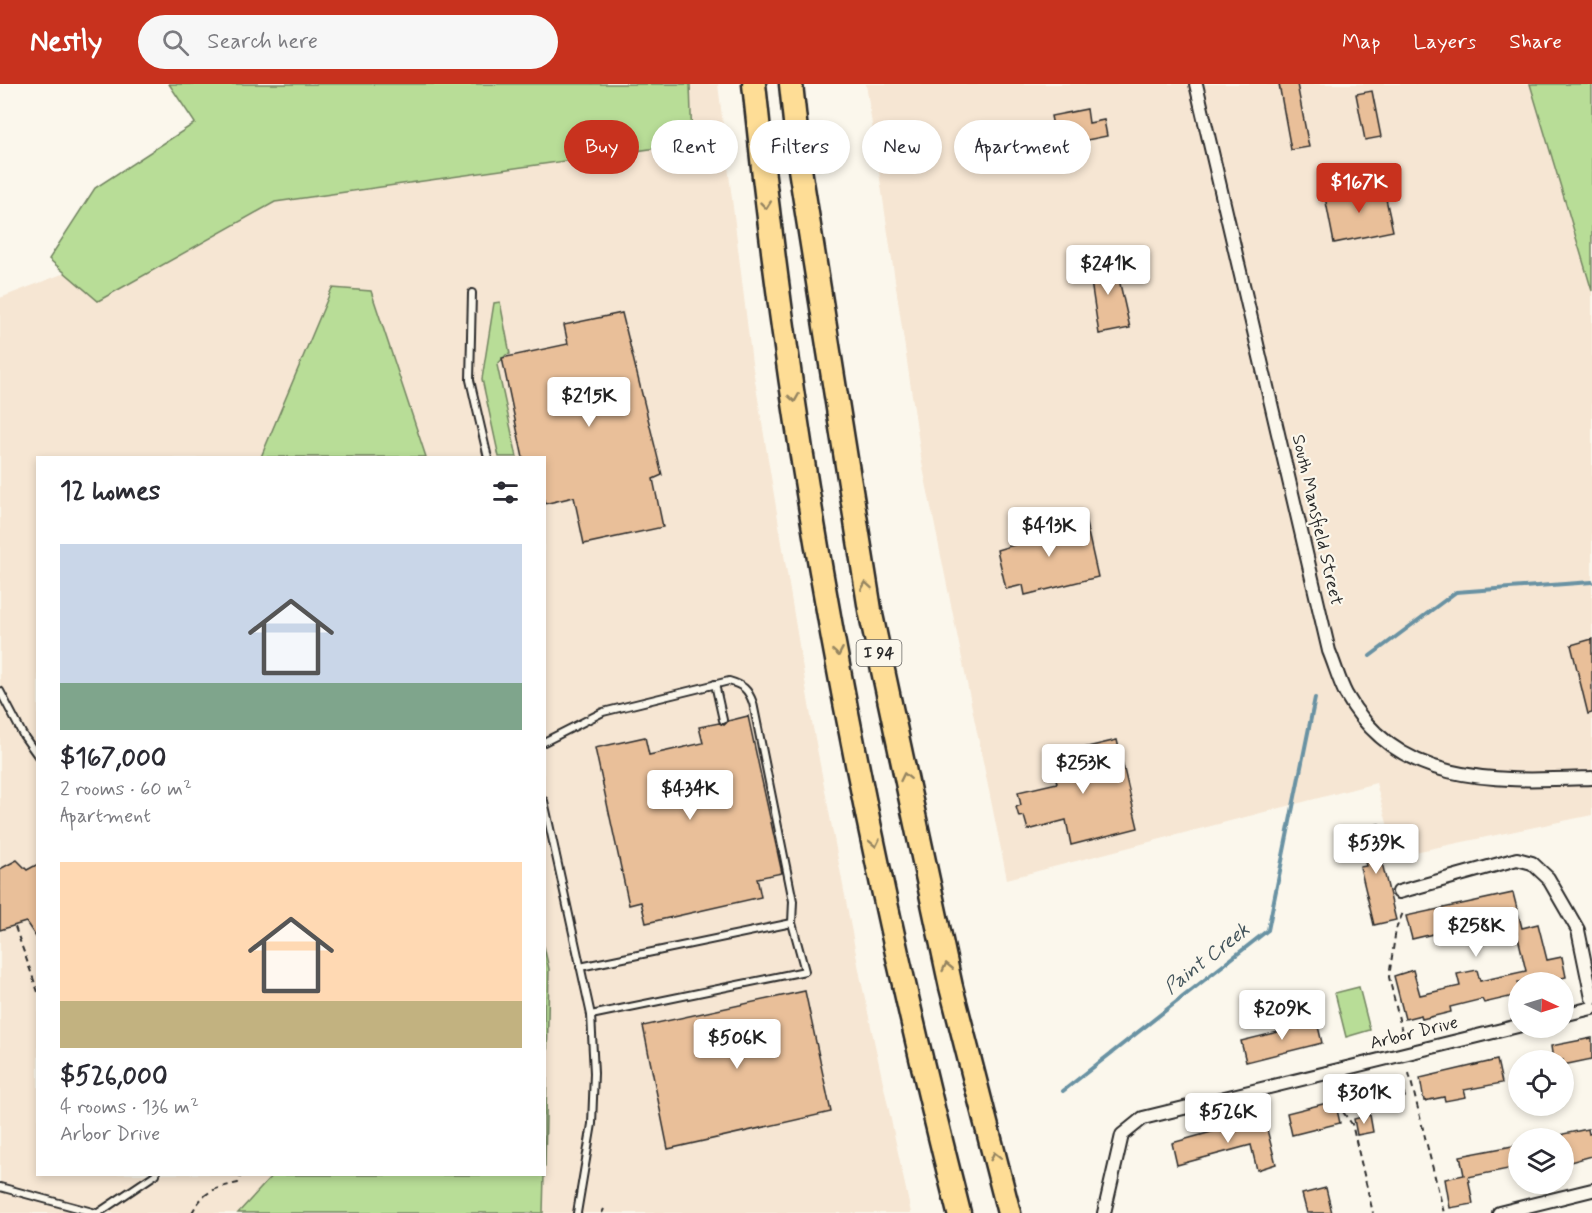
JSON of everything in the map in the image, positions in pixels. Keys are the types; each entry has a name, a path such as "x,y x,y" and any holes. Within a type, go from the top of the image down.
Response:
{"highway":[{"name":"I 94","path":"754,84 770,247 811,506 860,777 906,998 959,1213"},
{"name":"I 94","path":"791,84 800,169 870,610 951,987 1009,1213"}],"street":[{"name":"South Mansfield Street","path":"1196,84 1329,651 1347,694 1372,729 1406,756 1447,772 1477,778 1592,778"},
{"path":"1399,892 1517,859 1532,862 1548,878 1578,930 1592,999"},
{"path":"1574,1012 1592,1008"},
{"name":"Arbor Drive","path":"1104,1213 1122,1135 1143,1118 1508,1028"},
{"path":"1499,1213 1592,1190"}],"lane":[{"path":"472,293 470,380 488,456"},
{"path":"546,741 603,712 715,684 729,681 741,684 749,691 793,901 792,922 805,971 591,1016"},
{"path":"715,684 723,720"},
{"path":"0,691 22,735 36,753"},
{"path":"546,810 591,1016 594,1073 592,1125 577,1213"},
{"path":"580,967 792,922"},
{"path":"0,1187 97,1213 153,1176"}],"path":[{"path":"1402,1032 1389,977 1396,929 1404,910"},
{"path":"15,927 36,986"},
{"path":"1409,1073 1444,1213"},
{"path":"1343,1112 1352,1124 1373,1213"},
{"path":"192,1213 200,1197 212,1188 238,1183 240,1176"}],"shaded area":[{"path":"658,84 718,84 722,120 651,120 651,174 729,174 752,363 811,717 861,980 911,1213 0,1213 0,298 83,266 319,157"},
{"path":"866,84 1533,84 1592,288 1592,815 1396,856 1376,783 1007,879 922,463 879,174 942,174 942,120 871,120"}],"green space":[{"path":"169,84 690,84 691,120 651,120 651,149 639,150 639,120 564,120 564,161 275,202 98,301 49,259 95,188 195,123"},
{"path":"1530,84 1592,84 1592,291"},
{"path":"332,288 371,291 426,456 261,456"},
{"path":"500,302 510,354 506,355 497,365 517,456 499,456 482,379 494,303"},
{"path":"546,955 549,969 546,1117"},
{"path":"1359,987 1370,1030 1346,1037 1335,993"},
{"path":"272,1176 544,1176 543,1213 238,1213"}],"building":[{"path":"1279,84 1297,84 1309,147 1291,150"},
{"path":"1372,91 1381,137 1365,140 1356,94"},
{"path":"1087,109 1089,120 1052,120 1051,116"},
{"path":"1104,120 1107,136 1091,139 1091,123"},
{"path":"1383,185 1393,231 1334,243 1325,197"},
{"path":"1114,257 1130,328 1099,334 1088,262"},
{"path":"622,313 662,475 653,479 663,527 584,544 574,497 546,504 546,456 523,456 502,358 568,344 564,325"},
{"path":"1085,519 1098,577 1025,595 1023,585 1006,589 997,550 1014,545 1012,536"},
{"path":"1592,639 1592,713 1588,714 1571,645"},
{"path":"748,716 782,873 757,878 761,897 646,923 641,902 629,905 595,748 645,737 649,755 703,743 699,727 719,723 724,725 728,721"},
{"path":"1117,740 1138,828 1071,845 1066,820 1028,830 1024,816 1019,817 1016,807 1021,805 1018,792 1057,783 1050,756"},
{"path":"1379,824 1388,861 1382,863 1396,920 1374,925 1360,867 1366,866 1357,829"},
{"path":"17,860 27,870 36,865 36,937 26,922 0,930 0,869"},
{"path":"1513,893 1522,928 1538,924 1547,960 1562,957 1565,972 1521,972 1526,971 1516,929 1499,933 1496,919 1412,939 1406,916"},
{"path":"1413,970 1420,995 1460,986 1457,974 1477,970 1480,981 1508,975 1508,997 1484,1003 1482,999 1450,1007 1451,1012 1422,1019 1421,1015 1405,1019 1394,976"},
{"path":"805,991 831,1112 668,1149 643,1026"},
{"path":"1296,1022 1297,1027 1317,1022 1322,1043 1246,1062 1241,1041 1278,1032 1277,1027"},
{"path":"1592,1038 1592,1059 1574,1063 1574,1050 1552,1050 1551,1046"},
{"path":"1497,1060 1502,1083 1464,1090 1466,1097 1445,1101 1444,1097 1424,1101 1420,1078"},
{"path":"1400,1078 1405,1097 1359,1108 1354,1089"},
{"path":"1335,1101 1340,1123 1292,1135 1287,1113"},
{"path":"1370,1115 1373,1132 1357,1135 1354,1119"},
{"path":"1247,1122 1248,1127 1265,1122 1276,1164 1257,1170 1251,1145 1177,1165 1172,1143"},
{"path":"1588,1129 1589,1134 1592,1133 1592,1156 1574,1161 1574,1132"},
{"path":"1508,1147 1508,1169 1468,1177 1473,1204 1450,1208 1445,1179 1464,1175 1460,1156"},
{"path":"1326,1188 1332,1213 1307,1213 1302,1194"}],"waterway":[{"name":"Paint Creek","path":"1370,656 1456,592 1592,582"},
{"name":"Paint Creek","path":"1063,1091 1268,930 1315,698"}]}
